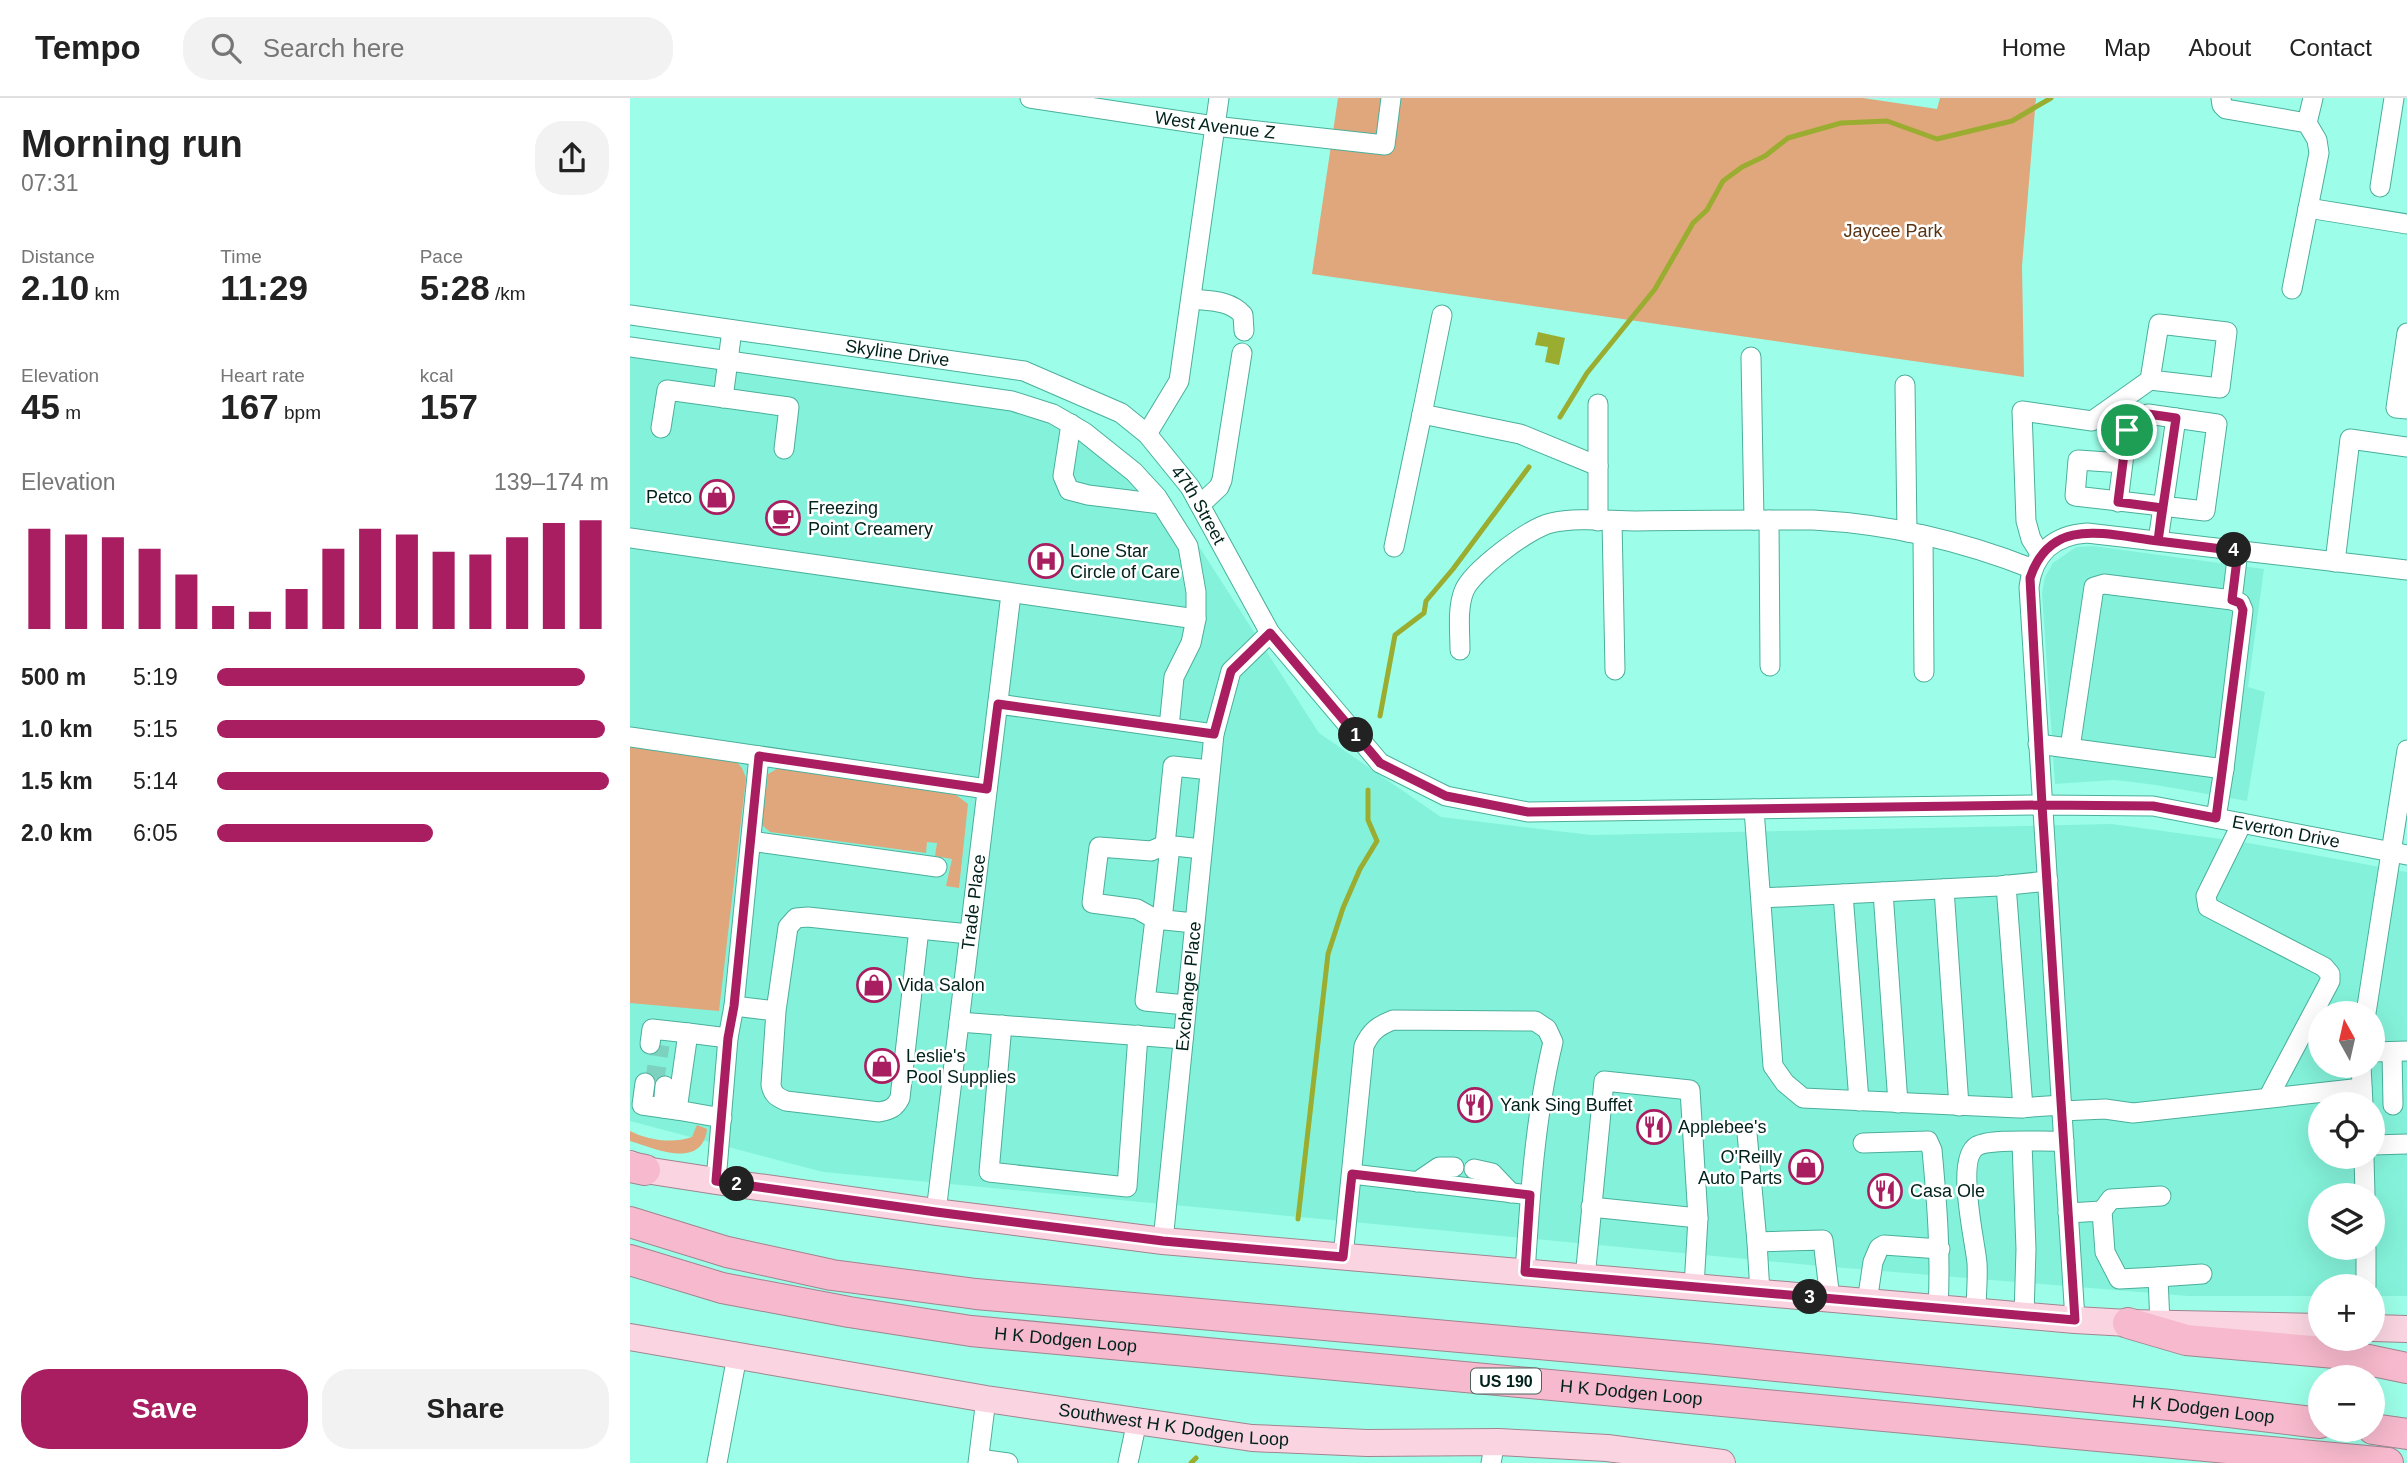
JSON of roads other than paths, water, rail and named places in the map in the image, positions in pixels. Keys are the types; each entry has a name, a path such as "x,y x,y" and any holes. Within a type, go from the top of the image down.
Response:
{"highway":[{"name":"H K Dodgen Loop","path":"630,1223 727,1252 832,1275 976,1294 1706,1359 2170,1405 2308,1422"},
{"name":"H K Dodgen Loop","path":"630,1260 722,1288 971,1331 2388,1463"},
{"path":"2128,1324 2186,1340 2334,1353 2407,1368"},
{"path":"2385,1431 2407,1434"}],"main road":[{"path":"635,1167 936,1212 1163,1241 2128,1324 2308,1327"},
{"path":"2385,1328 2407,1329"},
{"name":"Southwest H K Dodgen Loop","path":"630,1337 986,1399 1252,1438 1367,1443 1493,1453 1588,1455 1722,1463"}],"street":[{"name":"West Avenue Z","path":"1030,98 1214,126 1385,145 1391,98"},
{"path":"1147,434 1180,381 1219,98"},
{"path":"2221,98 2226,109 2307,123 2312,128 2319,146 2292,289"},
{"path":"2307,123 2313,98"},
{"path":"2380,187 2397,109"},
{"path":"2308,208 2407,224"},
{"path":"1191,299 1223,302 1235,307 1243,315 1244,331"},
{"name":"Skyline Drive","path":"630,315 1024,371 1121,412 1147,434"},
{"path":"1394,547 1442,315"},
{"path":"2037,562 2026,521 2022,411 2092,421 2150,380 2220,388 2227,332 2159,324 2150,380"},
{"path":"723,398 732,330"},
{"path":"2407,333 2396,408 2407,409"},
{"path":"630,347 1012,401 1053,414 1072,424 1134,472 1161,504 1188,546 1196,592 1196,619 1191,643 1174,677 1169,727"},
{"path":"1200,505 1219,487 1222,480 1241,353"},
{"path":"1751,357 1770,666"},
{"path":"1905,385 1924,672"},
{"path":"661,428 667,390 789,407 784,449"},
{"path":"1598,404 1598,466 1605,521 1615,670"},
{"path":"1422,414 1520,433 1598,466"},
{"path":"2118,502 2123,463 2127,430 2148,414 2217,424 2205,511 2162,508 2118,502 2075,496 2078,460 2123,463"},
{"path":"2158,541 2176,418"},
{"path":"1072,424 1063,477 1069,490 1161,504"},
{"name":"47th Street","path":"1147,434 1190,487 1270,633"},
{"path":"2335,562 2350,439 2407,447"},
{"path":"1460,650 1461,601 1472,579 1519,538 1535,529 1558,522 1842,522 1915,534 2037,562"},
{"path":"2075,1320 2029,587 2037,562 2059,539 2071,534 2088,533 2407,570"},
{"path":"630,538 1196,619"},
{"path":"2232,600 2238,551"},
{"path":"2070,748 2094,587 2104,584 2240,603 2243,610 2216,818"},
{"name":"Trade Place","path":"936,1212 1011,594"},
{"path":"998,704 1214,734 1231,671 1270,633"},
{"name":"Everton Drive","path":"1270,633 1380,763 1446,796 1528,812 2153,806 2399,853"},
{"name":"Exchange Place","path":"1163,1241 1214,734"},
{"path":"630,737 987,789"},
{"path":"2038,744 2224,769"},
{"path":"2368,1001 2399,853 2407,750"},
{"path":"716,1181 728,1038 734,1006 759,756"},
{"path":"1186,1005 1145,1001 1168,846 1174,765 1210,769"},
{"path":"1754,809 1773,1066 1785,1083 1803,1098 1959,1106 2105,1109 2133,1113 2268,1098 2308,1099"},
{"path":"2242,823 2206,896 2208,907 2324,967 2330,974 2330,981 2268,1098"},
{"path":"751,841 937,867"},
{"path":"1195,923 1158,919 1137,909 1091,903 1099,847 1151,851 1168,846 1202,849"},
{"path":"1761,898 2006,886 2048,881"},
{"path":"2006,886 2023,1108"},
{"path":"1944,889 1959,1106"},
{"path":"1883,892 1898,1103"},
{"path":"1843,894 1859,1101"},
{"path":"919,929 900,1098 897,1105 880,1112 786,1101 777,1097 772,1092 771,1085 776,1011 788,926 796,918 808,917 969,934"},
{"path":"734,1006 776,1011"},
{"path":"1343,1257 1364,1046 1370,1033 1393,1020 1535,1021 1547,1030 1553,1042 1520,1194 1525,1272"},
{"path":"959,1021 1183,1038"},
{"path":"1002,1025 989,1172 1127,1187 1138,1035"},
{"path":"664,1109 667,1039 728,1038"},
{"path":"2381,1092 2391,1052"},
{"path":"1585,1278 1604,1081 1690,1090 1698,1218 1694,1287"},
{"path":"655,1084 664,1109"},
{"path":"664,1109 722,1118"},
{"path":"1747,1133 1760,1293"},
{"path":"1863,1143 1928,1142 1932,1150 1940,1249 1938,1308"},
{"path":"1976,1312 1977,1264 1967,1184 1969,1155 1976,1147 1993,1142 2064,1142"},
{"path":"2022,1143 2026,1249 2024,1316"},
{"path":"2385,1145 2407,1144"},
{"path":"1417,1182 1439,1167 1454,1167"},
{"path":"1474,1169 1492,1173 1520,1194"},
{"path":"1352,1174 1520,1194"},
{"path":"2161,1196 2111,1199 2102,1211 2105,1252 2119,1279 2202,1274"},
{"path":"1591,1207 1698,1218"},
{"path":"2068,1213 2102,1211"},
{"path":"1757,1242 1823,1240 1830,1299"},
{"path":"1867,1302 1879,1248 1884,1245 1940,1249"},
{"path":"2158,1277 2160,1324"},
{"path":"717,1463 737,1356"},
{"path":"986,1399 978,1461 1008,1463"},
{"path":"1128,1463 1138,1422"}],"waterway":[{"path":"1560,417 1587,373 1655,289 1693,223 1707,210 1723,181 1742,167 1765,156 1788,138 1841,123 1887,121 1937,139 2012,121 2051,98"},
{"path":"1380,716 1395,635 1424,613 1426,601 1529,467"},
{"path":"1298,1219 1328,954 1343,908 1360,869 1377,841 1368,820 1368,790"},
{"path":"1191,1463 1196,1458"}],"tunnel":[{"path":"654,1085 660,1045"}],"place":[{"name":"Petco","path":"717,497"},
{"name":"Freezing Point Creamery","path":"783,518"},
{"name":"Lone Star Circle of Care","path":"1046,561"},
{"name":"Vida Salon","path":"874,985"},
{"name":"Leslie's Pool Supplies","path":"882,1066"},
{"name":"Yank Sing Buffet","path":"1475,1105"},
{"name":"Applebee's","path":"1654,1127"},
{"name":"O'Reilly Auto Parts","path":"1806,1167"},
{"name":"Casa Ole","path":"1885,1191"}],"park label":[{"name":"Jaycee Park","path":"1893,231"}]}
